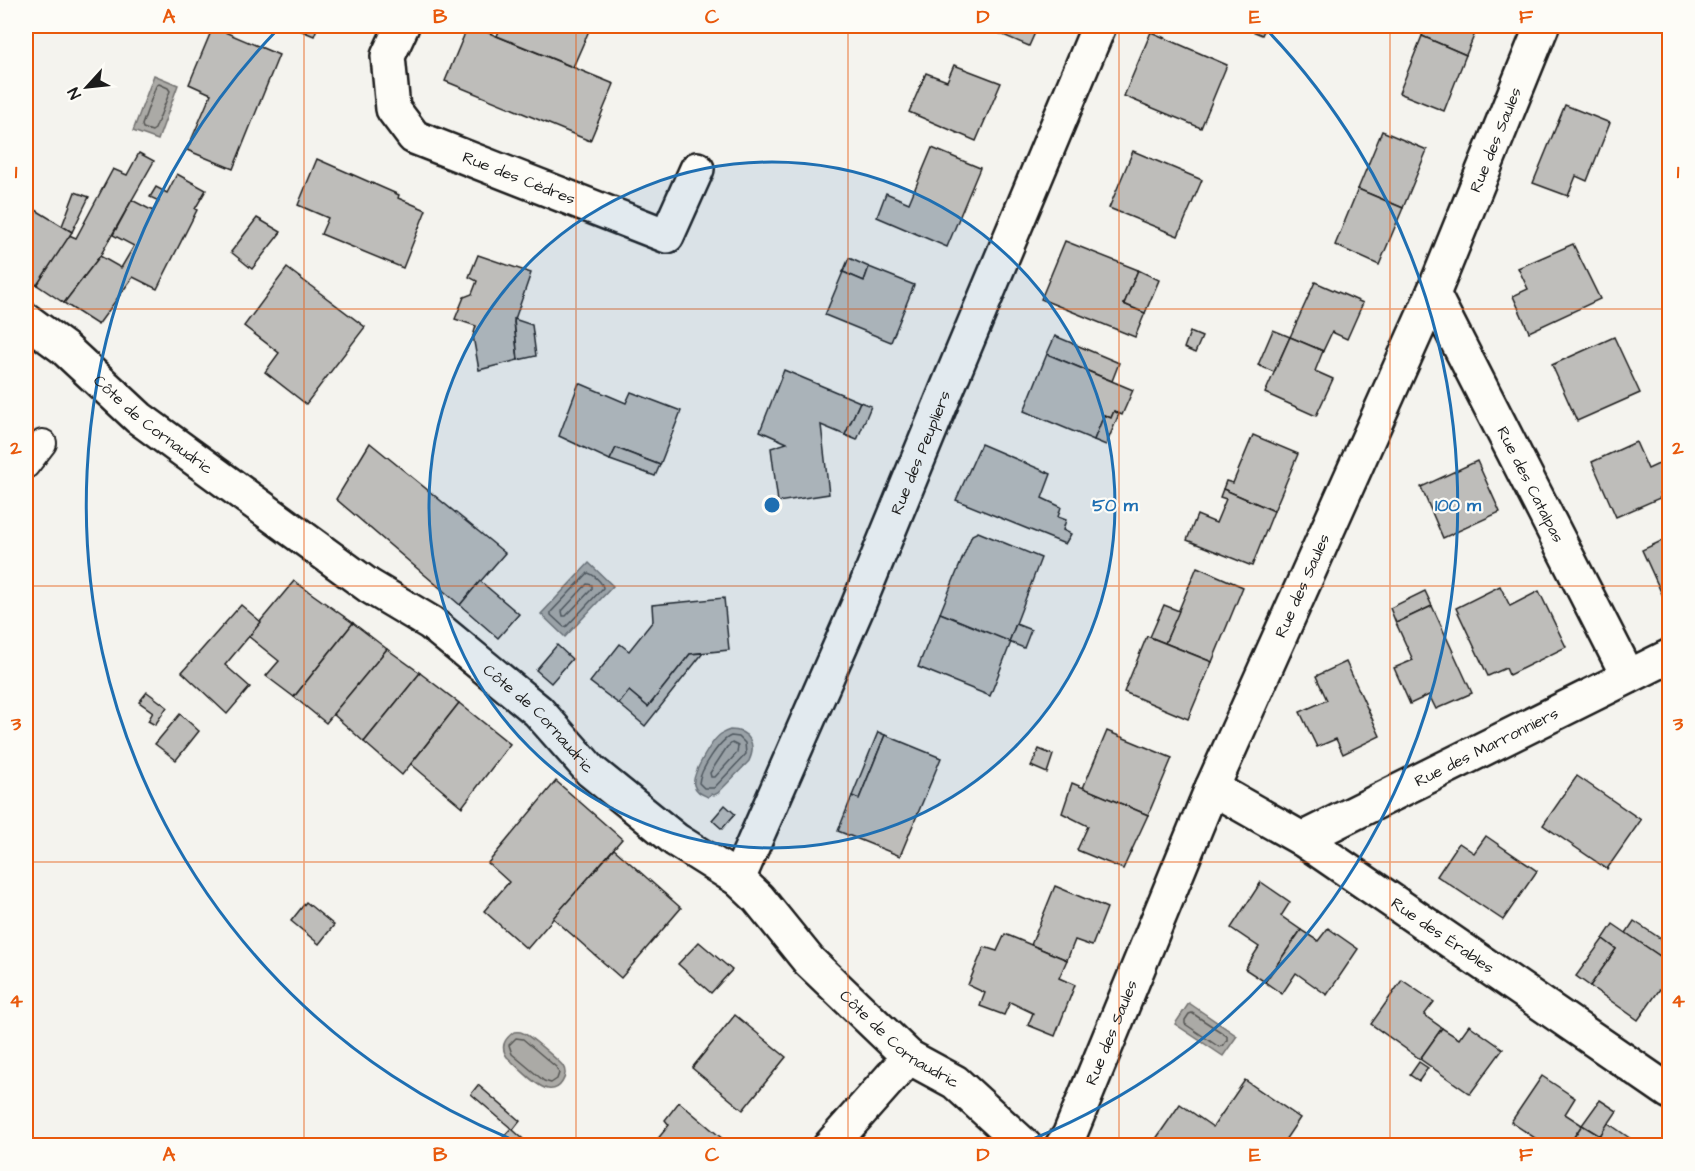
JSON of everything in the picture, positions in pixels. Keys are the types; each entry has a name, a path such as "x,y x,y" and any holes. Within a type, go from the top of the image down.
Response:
{"street":[{"name":"Rue des Cèdres","path":"402,26 388,56 393,109 414,137 667,236 697,169"},
{"name":"Rue des Peupliers","path":"738,879 857,608 1100,26"},
{"name":"Rue des Saules","path":"1062,1146 1070,1136 1212,788 1433,294 1542,26"},
{"name":"Rue des Catalpas","path":"1433,294 1628,676"},
{"name":"Côte de Cornaudric","path":"26,321 64,348 138,418 369,586 431,623 538,711 591,771 676,840 738,879 758,898 809,961 909,1057 956,1082 1025,1146"},
{"name":"Rue des Marronniers","path":"1302,839 1670,656"},
{"name":"Rue des Érables","path":"1212,788 1302,839 1668,1088"},
{"path":"830,1146 909,1057"}],"lane":[{"path":"26,465 44,443"}],"water":[{"path":"154,75 178,85 158,140 133,131"},
{"path":"589,563 613,586 565,637 541,614"},
{"path":"730,730 742,732 750,739 751,755 749,761 718,793 708,797 695,787 694,780 703,758 713,743 721,734"},
{"path":"1189,1003 1237,1036 1223,1056 1175,1024"},
{"path":"514,1032 526,1035 563,1066 565,1074 560,1085 552,1089 543,1088 507,1057 504,1043"}],"building":[{"path":"290,26 318,26 314,36"},
{"path":"468,26 614,84 590,141 445,81"},
{"path":"501,26 591,26 573,67 497,36"},
{"path":"982,26 1038,26 1029,46"},
{"path":"1240,26 1266,26 1262,35"},
{"path":"1426,26 1478,26 1466,55 1422,36"},
{"path":"213,27 279,55 233,169 187,150 211,94 189,84"},
{"path":"1151,32 1227,65 1201,128 1124,96"},
{"path":"1422,36 1466,55 1444,111 1399,93"},
{"path":"954,65 1001,83 976,141 909,112 926,73 947,81"},
{"path":"1565,105 1610,123 1587,181 1576,176 1568,196 1533,183"},
{"path":"1382,131 1427,150 1403,208 1358,189"},
{"path":"932,148 980,168 947,247 877,217 886,193 909,203"},
{"path":"1133,151 1202,180 1178,236 1109,208"},
{"path":"139,153 154,161 100,256 64,303 37,285 69,235 76,238 113,169 127,175"},
{"path":"317,159 399,195 398,198 426,210 403,268 321,234 328,218 298,205"},
{"path":"177,174 206,190 157,289 133,277 98,325 64,303 100,256 121,268 134,246 113,235 132,200 153,211 159,201 150,197 156,187 167,193"},
{"path":"1358,189 1403,208 1379,265 1335,245"},
{"path":"75,192 89,197 72,232 62,226"},
{"path":"26,204 72,232 37,285 26,277"},
{"path":"257,218 281,232 252,269 231,252"},
{"path":"1065,241 1138,270 1124,304 1145,313 1135,337 1041,299"},
{"path":"1573,244 1600,299 1529,332 1513,296 1528,289 1518,268"},
{"path":"478,255 531,273 514,322 518,360 479,370 473,336 476,326 455,319 464,297 472,294 477,281 469,277"},
{"path":"849,258 869,267 864,281 843,272"},
{"path":"869,267 914,285 891,342 825,315 843,272 864,281"},
{"path":"287,268 365,327 306,404 265,372 279,353 244,326"},
{"path":"1138,270 1159,280 1145,313 1124,304"},
{"path":"1315,282 1363,303 1347,339 1332,332 1323,351 1290,337"},
{"path":"514,319 532,325 536,356 518,360"},
{"path":"1273,330 1290,337 1274,372 1258,365"},
{"path":"1190,332 1202,337 1195,353 1184,348"},
{"path":"1055,336 1119,363 1112,381 1047,354"},
{"path":"1290,337 1323,351 1315,371 1333,379 1316,416 1265,393"},
{"path":"1614,337 1640,393 1577,421 1552,365"},
{"path":"1047,354 1133,390 1122,415 1114,411 1111,418 1104,415 1094,440 1024,411"},
{"path":"784,370 860,402 845,435 821,425 829,494 778,502 771,448 787,443 760,431"},
{"path":"579,383 626,403 631,392 681,411 660,465 616,448 610,460 559,436"},
{"path":"860,402 871,406 857,440 845,435"},
{"path":"1114,411 1119,414 1106,445 1094,440 1104,415 1111,418"},
{"path":"1253,435 1298,454 1274,511 1223,489 1226,481 1233,483"},
{"path":"1636,442 1648,469 1665,461 1670,472 1670,489 1660,493 1662,497 1616,517 1592,462"},
{"path":"370,443 505,553 460,605 336,499"},
{"path":"981,444 1051,474 1042,498 1061,507 1058,517 1066,520 1063,530 1071,534 1065,544 956,500"},
{"path":"616,448 660,465 655,476 610,460"},
{"path":"1477,461 1500,512 1443,538 1421,487"},
{"path":"1223,489 1274,511 1252,566 1187,540 1197,515 1216,523 1226,499 1220,497"},
{"path":"978,532 1041,558 1009,642 940,613 972,535"},
{"path":"1670,537 1670,604 1667,605 1642,550"},
{"path":"1197,567 1243,587 1212,662 1165,643"},
{"path":"294,581 353,623 294,697 266,676 279,661 248,636"},
{"path":"480,581 519,614 498,638 460,605"},
{"path":"1500,586 1510,606 1539,591 1566,647 1509,675 1506,668 1488,676 1456,608"},
{"path":"1425,591 1432,606 1396,623 1390,608"},
{"path":"724,598 729,650 690,654 648,707 629,691 619,704 590,682 620,644 629,651 653,621 652,605"},
{"path":"241,605 261,622 225,665 250,687 227,714 182,672"},
{"path":"1164,605 1179,611 1165,643 1150,637"},
{"path":"1432,606 1472,693 1436,709 1429,695 1410,704 1394,668 1413,660 1396,623"},
{"path":"940,613 1011,642 990,696 918,667"},
{"path":"353,623 387,649 326,723 294,697"},
{"path":"1016,624 1031,630 1024,648 1009,642"},
{"path":"1147,636 1212,662 1188,719 1124,692"},
{"path":"557,645 572,659 551,683 536,670"},
{"path":"387,649 420,673 364,742 333,714"},
{"path":"703,653 645,726 619,704 629,691 648,707 690,654"},
{"path":"1346,662 1380,736 1343,754 1336,739 1317,747 1300,712 1327,700 1316,676"},
{"path":"420,673 459,703 402,775 364,742"},
{"path":"147,692 167,707 155,725 148,721 153,712 139,702"},
{"path":"459,703 510,744 462,807 411,764"},
{"path":"180,714 199,731 176,760 155,744"},
{"path":"1107,731 1172,758 1148,815 1083,788"},
{"path":"878,732 885,735 859,799 852,796"},
{"path":"885,735 941,758 900,856 838,831 852,796 859,799"},
{"path":"1039,749 1053,755 1047,773 1031,766"},
{"path":"1577,776 1641,820 1607,869 1543,825"},
{"path":"556,781 622,839 527,949 484,911 509,882 488,863"},
{"path":"1072,783 1148,815 1123,869 1077,850 1088,826 1062,813"},
{"path":"725,805 735,814 722,829 712,820"},
{"path":"1486,836 1537,871 1503,920 1437,876 1459,843 1474,853"},
{"path":"614,849 681,908 621,978 553,918"},
{"path":"1261,882 1290,902 1281,916 1301,930 1265,982 1245,969 1259,947 1231,928"},
{"path":"1055,886 1107,908 1092,946 1075,940 1067,960 1031,945"},
{"path":"306,902 334,925 319,944 291,921"},
{"path":"1634,921 1670,945 1670,952 1664,959 1626,933"},
{"path":"1613,924 1670,963 1670,975 1638,1020 1590,986 1616,949 1603,939"},
{"path":"1328,928 1358,949 1327,995 1296,973 1282,994 1265,982 1301,930 1318,941"},
{"path":"1005,934 1067,960 1059,978 1075,985 1055,1036 1028,1025 1033,1013 1010,1002 1004,1015 980,1006 985,993 968,985 984,947 997,951"},
{"path":"1603,939 1616,949 1590,986 1576,976"},
{"path":"699,942 732,970 711,993 678,964"},
{"path":"1402,980 1434,1002 1424,1015 1442,1028 1420,1059 1371,1024"},
{"path":"735,1015 786,1057 743,1110 692,1068"},
{"path":"1469,1025 1503,1049 1470,1094 1420,1059 1442,1028 1459,1039"},
{"path":"1419,1062 1428,1068 1419,1081 1410,1075"},
{"path":"1542,1076 1575,1098 1565,1114 1582,1125 1568,1146 1547,1146 1511,1122"},
{"path":"1245,1080 1300,1118 1281,1146 1151,1146 1180,1104 1213,1127"},
{"path":"478,1085 520,1121 513,1130 471,1094"},
{"path":"1600,1100 1617,1111 1600,1136 1582,1125"},
{"path":"679,1102 731,1146 652,1146 669,1125 665,1120"},
{"path":"1608,1123 1641,1146 1568,1146 1582,1125 1600,1136"},
{"path":"511,1128 513,1130 531,1146 496,1146"}]}
